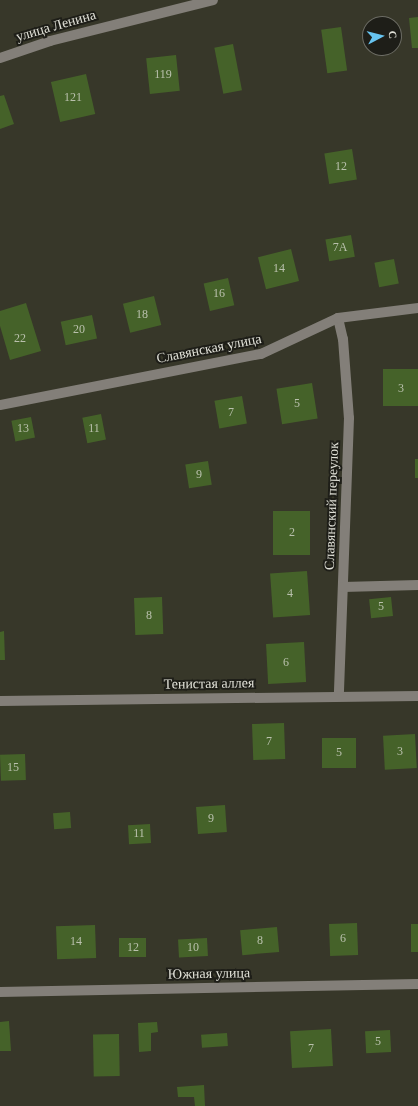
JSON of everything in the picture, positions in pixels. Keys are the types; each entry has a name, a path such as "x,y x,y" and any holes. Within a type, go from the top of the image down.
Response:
{"street":[{"name":"улица Ленина","path":"0,58 50,41 213,0"},
{"name":"Славянская улица","path":"0,405 261,354 338,318 418,308"},
{"name":"Славянский переулок","path":"338,318 343,339 349,418 339,696"},
{"path":"343,587 418,585"},
{"name":"Тенистая аллея","path":"0,701 418,696"},
{"name":"Южная улица","path":"0,992 418,984"}],"building":[{"path":"418,17 418,48 412,48 409,18"},
{"path":"341,27 347,71 327,73 321,30"},
{"path":"233,44 242,90 223,94 214,48"},
{"path":"176,55 180,91 150,94 146,58"},
{"path":"86,74 95,114 60,122 51,82"},
{"path":"4,95 14,124 0,129 0,96"},
{"path":"352,149 357,180 329,184 324,153"},
{"path":"351,235 355,257 329,261 325,240"},
{"path":"291,249 299,281 266,289 258,257"},
{"path":"394,259 399,284 379,287 374,263"},
{"path":"228,278 234,305 210,311 204,284"},
{"path":"154,296 161,325 130,333 123,304"},
{"path":"26,303 41,351 10,360 0,326 0,311"},
{"path":"92,315 97,338 66,345 61,322"},
{"path":"383,369 418,369 418,406 383,406"},
{"path":"312,383 318,419 282,424 276,389"},
{"path":"242,396 247,424 219,428 214,401"},
{"path":"101,414 106,440 87,443 82,418"},
{"path":"31,417 35,438 15,441 11,421"},
{"path":"415,459 418,459 418,478 415,478"},
{"path":"208,461 212,485 189,488 185,465"},
{"path":"273,511 310,511 310,555 273,555"},
{"path":"307,571 310,615 273,617 270,574"},
{"path":"162,597 163,634 135,635 134,598"},
{"path":"391,597 393,616 371,618 369,599"},
{"path":"4,631 5,660 0,660 0,632"},
{"path":"304,642 306,682 268,684 266,644"},
{"path":"284,723 285,759 253,760 252,724"},
{"path":"415,734 417,768 385,770 383,736"},
{"path":"322,738 356,738 356,768 322,768"},
{"path":"25,754 26,780 1,781 0,755"},
{"path":"225,805 227,832 198,834 196,807"},
{"path":"70,812 71,828 54,829 53,813"},
{"path":"150,824 151,843 129,844 128,825"},
{"path":"357,923 358,955 330,956 329,924"},
{"path":"411,924 418,924 418,952 411,952"},
{"path":"95,925 96,958 57,959 56,926"},
{"path":"277,927 279,952 242,955 240,930"},
{"path":"119,938 146,938 146,957 119,957"},
{"path":"207,938 208,956 179,957 178,940"},
{"path":"9,1021 11,1051 0,1051 0,1022"},
{"path":"157,1022 158,1032 151,1033 151,1051 139,1052 138,1023"},
{"path":"331,1029 333,1066 292,1068 290,1031"},
{"path":"390,1030 391,1052 366,1053 365,1031"},
{"path":"227,1033 228,1046 202,1048 201,1035"},
{"path":"93,1034 119,1034 120,1076 94,1076"},
{"path":"204,1085 205,1106 195,1106 194,1097 178,1097 177,1087"}]}
